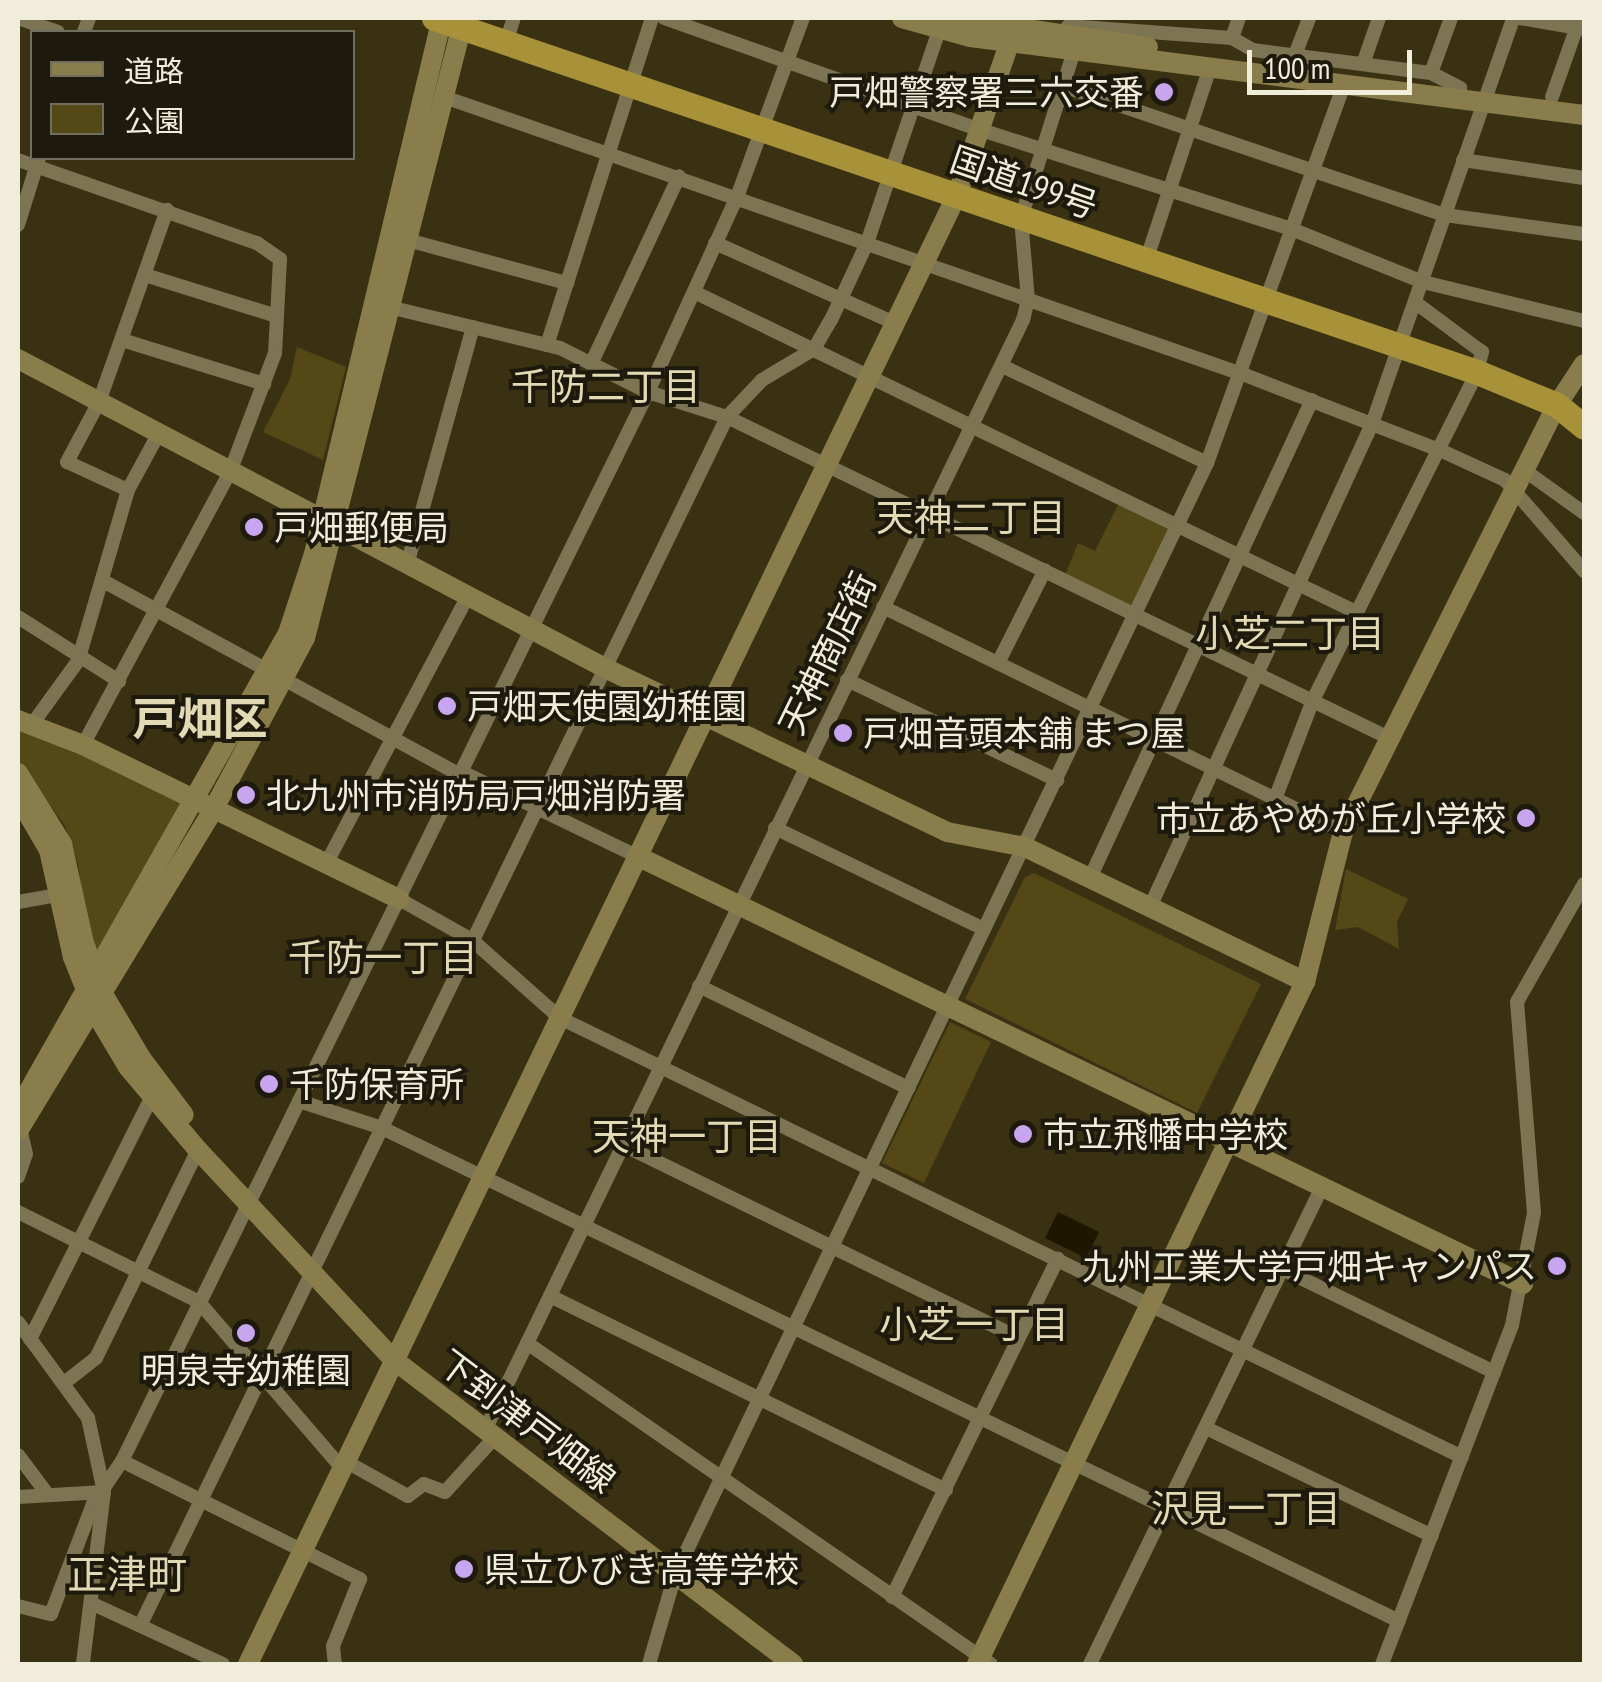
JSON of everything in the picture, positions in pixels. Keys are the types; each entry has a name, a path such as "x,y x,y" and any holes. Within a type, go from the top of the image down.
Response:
{"highway":[{"name":"国道199号","path":"449,20 510,30 630,84 1477,372 1557,405 1584,427"}],"street":[{"path":"18,18 52,30"},
{"path":"548,345 652,18"},
{"path":"664,18 978,129 1294,230 1423,282 1584,322"},
{"path":"18,1606 51,1614 93,1504 122,1461 648,392 764,130 803,18"},
{"path":"902,18 1007,26 1460,88"},
{"path":"1156,36 1163,18"},
{"path":"1232,38 1239,18"},
{"path":"1295,55 1309,18"},
{"path":"1363,64 1379,18"},
{"path":"1431,72 1451,18"},
{"path":"1150,907 1302,586 1372,424 1402,347 1484,96 1516,18 1580,25 1552,98"},
{"path":"18,1177 26,1154 18,1123 279,676 304,590 330,524 393,308 444,96 449,20"},
{"path":"330,524 449,20"},
{"path":"1041,32 1048,24 1092,23 1156,36 1232,38 1253,50 1431,72 1484,96 1584,115"},
{"path":"141,1624 727,416 762,380 814,349 840,301 866,242 946,24"},
{"path":"1007,26 1074,51 1344,84 1584,101"},
{"path":"248,1664 957,196 1007,26"},
{"path":"1028,300 1021,218 1074,51"},
{"path":"1146,261 1210,67"},
{"path":"649,1664 675,1574 1208,464 1245,375 1344,84"},
{"path":"1063,86 1445,215 1584,234"},
{"path":"444,96 1245,375 1519,480 1584,513"},
{"path":"18,160 38,162 167,210 272,250 280,259 277,316 264,384 230,472 83,745"},
{"path":"1462,160 1584,178"},
{"path":"18,224 38,162"},
{"path":"592,362 679,176"},
{"path":"128,490 67,462 99,402 167,210"},
{"path":"410,240 567,283"},
{"path":"715,243 895,323"},
{"path":"144,275 277,316"},
{"path":"694,292 1356,612"},
{"name":"天神商店街","path":"344,1464 408,1496 424,1484 445,1492 490,1434 527,1343 1002,366 1028,300"},
{"path":"1275,799 1314,700 1442,451 1477,372 1482,352 1416,303"},
{"path":"393,308 548,345 592,362 648,392 727,416 1391,739"},
{"path":"407,565 473,327"},
{"path":"122,340 264,384"},
{"path":"18,359 605,668 964,838 1026,847 1306,982"},
{"path":"527,1343 983,1662 1306,982 1343,832 1557,405 1584,364"},
{"path":"1002,366 1208,464"},
{"path":"1090,878 1312,400"},
{"path":"158,433 128,490 78,660 25,721 83,745 399,899 472,940 560,1018 1151,1302 1462,1457"},
{"path":"1519,480 1584,572"},
{"path":"998,664 1044,570"},
{"path":"102,581 459,772 1523,1284"},
{"path":"326,864 467,598"},
{"path":"882,608 1343,832"},
{"path":"18,617 78,660 119,680"},
{"path":"847,680 1056,780"},
{"name":"下到津戸畑線","path":"18,773 62,844 94,992 248,1201"},
{"name":"下到津戸畑線","path":"18,796 44,838 58,895 94,992 152,1096 198,1150 394,1360 793,1664"},
{"path":"776,828 984,929"},
{"path":"1382,1664 1494,1372 1523,1284 1534,1213 1515,1022 1517,1002 1584,884"},
{"path":"18,902 58,895"},
{"path":"699,986 908,1088"},
{"path":"30,1339 152,1096"},
{"path":"300,1102 382,1128 1399,1621"},
{"path":"623,1145 1018,1338"},
{"path":"64,1382 96,1358 198,1150"},
{"path":"1090,1664 1322,1187"},
{"path":"18,1212 199,1302 344,1464"},
{"path":"892,1597 1058,1258"},
{"path":"1282,1269 1494,1372"},
{"path":"550,1296 946,1490"},
{"path":"18,1322 88,1418 104,1492 83,1664"},
{"path":"1206,1428 1432,1536"},
{"path":"18,1454 48,1495"},
{"path":"122,1461 360,1579 333,1646 335,1664"},
{"path":"18,1497 104,1492"},
{"path":"93,1604 224,1664"}],"green space":[{"path":"297,347 346,367 323,460 263,432 290,379"},
{"path":"1119,503 1168,528 1133,607 1065,575 1078,543 1095,551"},
{"path":"18,726 200,809 101,973 89,944 78,864 65,826 18,762"},
{"path":"1346,869 1408,899 1397,922 1399,949 1358,927 1335,930"},
{"path":"1034,873 1261,984 1197,1113 965,999 1025,877"},
{"path":"950,1022 991,1042 924,1183 882,1163"}],"shaded area":[{"path":"1058,1212 1099,1232 1086,1258 1045,1238"}],"place":[{"name":"戸畑警察署三六交番","path":"1164,92"},
{"name":"戸畑郵便局","path":"254,527"},
{"name":"戸畑天使園幼稚園","path":"447,706"},
{"name":"戸畑音頭本舗 まつ屋","path":"843,733"},
{"name":"北九州市消防局戸畑消防署","path":"246,795"},
{"name":"市立あやめが丘小学校","path":"1526,818"},
{"name":"千防保育所","path":"269,1084"},
{"name":"市立飛幡中学校","path":"1023,1134"},
{"name":"九州工業大学戸畑キャンパス","path":"1557,1266"},
{"name":"明泉寺幼稚園","path":"246,1333"},
{"name":"県立ひびき高等学校","path":"464,1569"}],"district":[{"name":"千防二丁目","path":"606,386"},
{"name":"天神二丁目","path":"971,517"},
{"name":"小芝二丁目","path":"1290,633"},
{"name":"戸畑区","path":"200,719"},
{"name":"千防一丁目","path":"383,957"},
{"name":"天神一丁目","path":"687,1136"},
{"name":"小芝一丁目","path":"974,1324"},
{"name":"沢見一丁目","path":"1246,1508"},
{"name":"正津町","path":"127,1574"}]}
